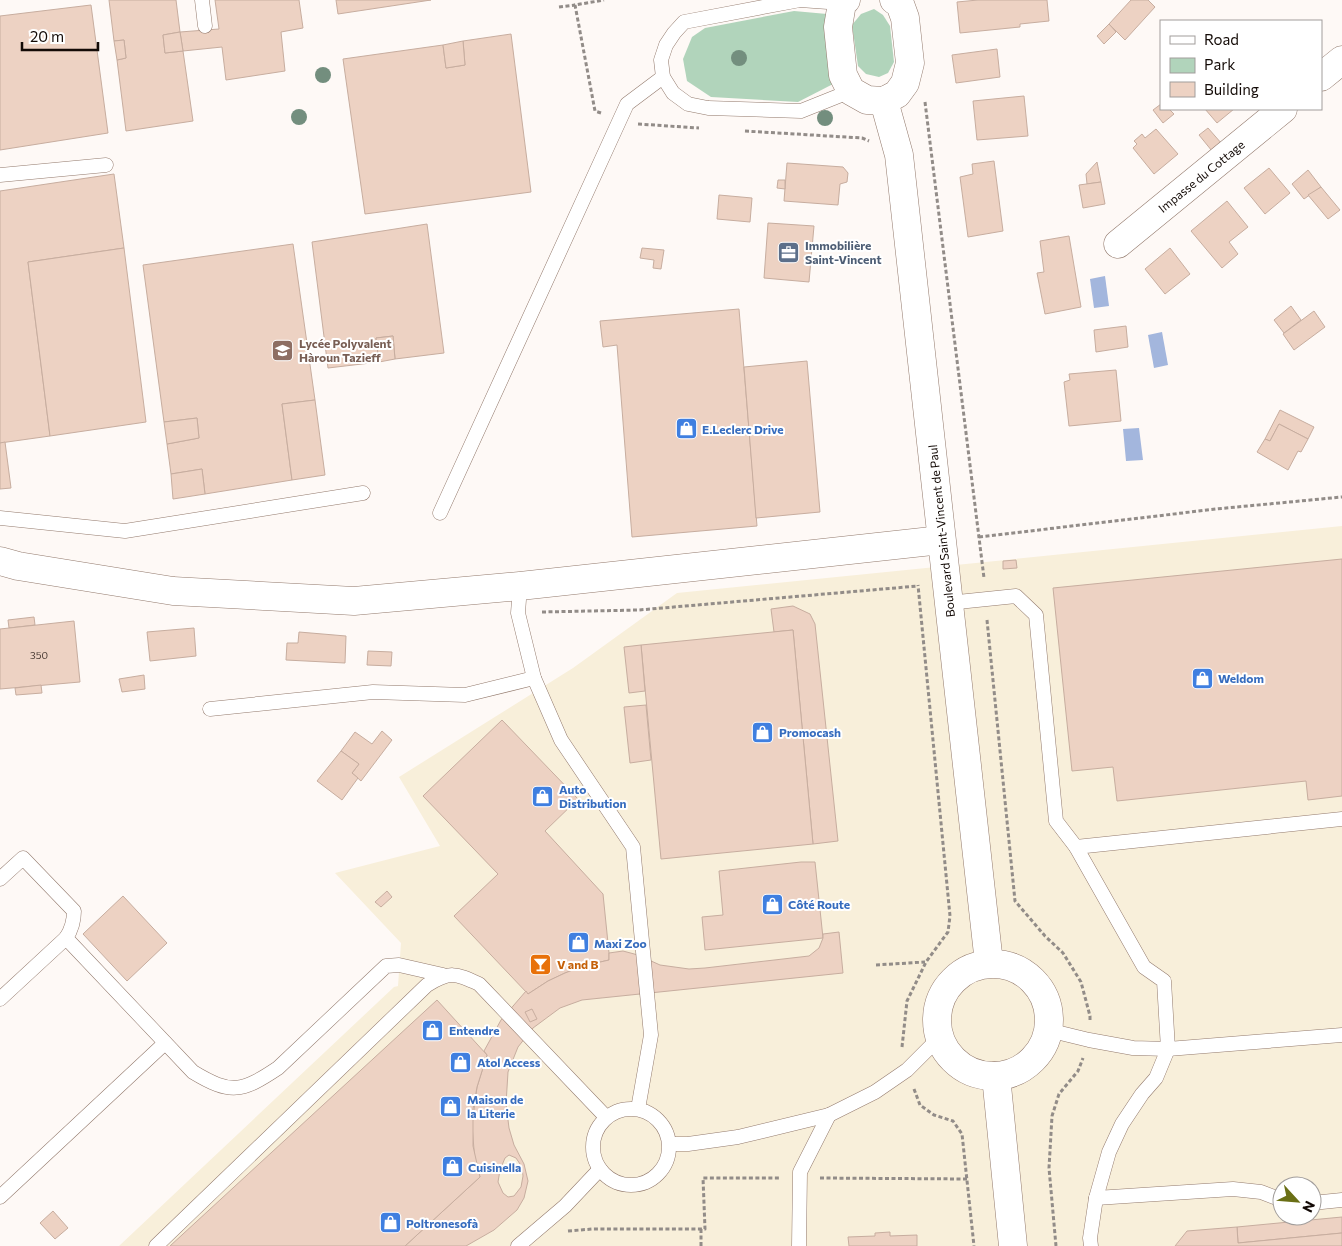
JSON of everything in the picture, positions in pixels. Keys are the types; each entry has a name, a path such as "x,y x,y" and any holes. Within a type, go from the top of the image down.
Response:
{"main road":[{"path":"844,1 838,27 843,75 851,91 867,100 884,101 897,94 904,83 910,63 905,18 900,4 894,0"},
{"path":"1322,77 1342,60"},
{"name":"Boulevard Saint-Vincent de Paul","path":"884,101 899,155 989,963"},
{"name":"Impasse du Cottage","path":"1118,244 1282,110"},
{"path":"0,561 18,566 172,591 354,601 520,586 941,540"},
{"path":"989,963 1003,964 1018,968 1040,988 1046,1001 1049,1016 1048,1030 1036,1057 1024,1066 1011,1073 982,1076 962,1067 946,1052 939,1038 936,1024 937,1009 942,995 950,983 961,973 974,966 989,963"},
{"path":"996,1076 1013,1246"}],"lane":[{"path":"202,0 205,26"},
{"path":"844,1 800,0 684,22 674,32 666,45 661,60 663,77 673,93 688,104 708,108 801,111 851,91"},
{"path":"440,513 627,104 663,77"},
{"path":"0,175 106,165"},
{"path":"0,518 125,531 363,493"},
{"path":"520,586 518,613 534,678 561,740 633,847 651,1035 638,1109"},
{"path":"948,603 1016,596 1036,615 1056,820 1076,847 1144,967 1164,981 1168,1049 1156,1078 1142,1094 1122,1124 1109,1152 1096,1198 1090,1238 1091,1246"},
{"path":"210,709 374,692 464,695 534,678"},
{"path":"1076,847 1342,820"},
{"path":"0,879 23,858 74,911 72,930 66,938 0,999"},
{"path":"66,938 193,1072 226,1088 242,1088 278,1068 386,966 400,966 443,975 461,976 479,984 606,1117"},
{"path":"156,1246 427,985 443,975"},
{"path":"1048,1030 1133,1048 1168,1049 1342,1035"},
{"path":"670,1144 688,1144 738,1137 829,1115 875,1092 907,1070 939,1038"},
{"path":"0,1197 165,1043"},
{"path":"627,1108 638,1109 650,1113 660,1121 667,1132 670,1144 664,1167 655,1177 644,1183 632,1186 620,1184 609,1178 600,1169 595,1159 593,1142 599,1126 606,1117 627,1108"},
{"path":"799,1246 800,1172 829,1115"},
{"path":"518,1246 548,1222 600,1169"},
{"path":"1096,1198 1233,1189 1261,1192 1272,1196"},
{"path":"1322,1202 1342,1200"}],"path":[{"path":"566,0 568,6"},
{"path":"559,7 604,0"},
{"path":"575,5 595,111 619,121 705,129"},
{"path":"924,95 984,578"},
{"path":"744,131 862,138 870,141"},
{"path":"979,537 1216,509 1342,497"},
{"path":"917,580 950,916 948,932 926,962 907,1000 901,1054 920,1105 934,1115 953,1121 962,1134 974,1246"},
{"path":"987,620 1015,901 1045,936 1063,953 1081,982 1090,1016 1090,1040 1078,1071 1059,1094 1052,1116 1049,1168 1056,1246"},
{"path":"876,966 926,962"},
{"path":"548,1222 557,1232 592,1229 705,1229 703,1178 967,1179"},
{"path":"701,1229 701,1246"}],"shaded area":[{"path":"1342,526 1342,1246 119,1246 394,987 398,986 401,943 335,873 440,846 399,777 573,668 677,593"}],"green space":[{"path":"874,9 883,15 890,26 894,62 888,73 879,77 866,74 858,66 852,25 861,14"},
{"path":"794,11 827,14 835,83 798,102 711,97 687,81 683,59 692,37 705,28"}],"water":[{"path":"1105,276 1109,306 1094,308 1090,279"},
{"path":"1162,332 1168,365 1154,368 1148,335"},
{"path":"1139,428 1143,460 1126,461 1123,429"}],"building":[{"path":"109,0 176,0 180,32 163,35 165,53 183,51 193,121 126,131 117,60 126,58 124,40 114,41"},
{"path":"215,0 299,0 303,28 281,32 285,71 226,80 222,47 183,51 180,32 219,29"},
{"path":"336,0 431,0 338,14"},
{"path":"978,0 1047,0 1049,21 1020,24 1020,27 960,33 957,2"},
{"path":"1131,0 1148,0 1155,7 1125,40 1109,24"},
{"path":"91,5 108,133 0,150 0,16"},
{"path":"1109,24 1116,32 1104,44 1097,36"},
{"path":"180,32 183,51 165,53 163,35"},
{"path":"511,34 531,192 365,214 343,59 443,45 446,68 465,65 463,41"},
{"path":"124,40 126,58 117,60 114,41"},
{"path":"463,41 465,65 446,68 443,45"},
{"path":"997,49 1000,77 956,83 952,55"},
{"path":"1024,96 1028,136 977,140 973,101"},
{"path":"1160,105 1160,110 1170,110 1174,114 1163,123 1153,110"},
{"path":"1206,110 1233,110 1217,123"},
{"path":"1208,128 1222,144 1212,151 1199,135"},
{"path":"1156,129 1178,154 1154,174 1133,148 1137,144 1134,141 1142,134 1145,138"},
{"path":"994,161 1003,231 968,237 960,177 973,174 972,164"},
{"path":"1097,162 1101,182 1087,184 1086,174"},
{"path":"787,163 843,167 848,173 847,182 840,184 838,205 784,201"},
{"path":"1269,168 1290,193 1265,214 1244,188"},
{"path":"1308,170 1321,187 1304,199 1292,184"},
{"path":"114,174 124,248 28,262 50,436 0,443 0,191"},
{"path":"778,180 785,180 785,189 777,188"},
{"path":"1101,182 1105,204 1083,208 1079,185"},
{"path":"1321,187 1340,210 1328,219 1308,195"},
{"path":"719,195 752,198 750,222 717,219"},
{"path":"1227,201 1248,227 1229,242 1238,254 1222,268 1191,231"},
{"name":"Immobilière Saint-Vincent","path":"768,223 814,226 809,282 764,278"},
{"path":"427,224 444,353 395,359 393,336 376,338 379,362 328,368 312,242"},
{"path":"1069,236 1081,307 1045,314 1037,273 1044,272 1040,241"},
{"path":"293,244 315,400 282,404 292,480 205,494 202,469 171,474 167,444 199,438 197,418 164,422 143,265"},
{"path":"124,248 146,422 50,436 28,262"},
{"path":"642,248 664,250 661,269 653,268 654,260 640,258"},
{"path":"1170,248 1190,274 1165,294 1145,269"},
{"path":"1291,306 1301,320 1284,333 1274,320"},
{"path":"739,309 757,526 632,537 617,345 603,347 600,321"},
{"path":"1314,311 1325,327 1294,350 1283,334"},
{"path":"1126,326 1128,347 1096,352 1094,330"},
{"path":"393,336 395,359 379,362 376,338"},
{"path":"807,361 820,512 756,518 744,367"},
{"path":"1116,370 1121,421 1069,426 1064,382 1070,380 1069,374"},
{"path":"315,400 325,475 292,480 282,404"},
{"path":"1280,410 1314,427 1308,439 1279,424 1270,441 1265,439"},
{"path":"197,418 199,438 167,444 164,422"},
{"path":"1279,424 1308,439 1301,452 1298,451 1288,470 1257,452 1265,439 1270,441"},
{"path":"5,442 11,488 0,489 0,443"},
{"path":"202,469 205,494 173,499 171,474"},
{"name":"Weldom","path":"1342,559 1342,796 1308,800 1306,781 1117,801 1113,767 1072,771 1053,588"},
{"path":"1016,560 1017,568 1003,569 1003,561"},
{"path":"793,606 810,614 815,624 838,841 813,844 793,630 774,632 771,609"},
{"path":"34,617 35,625 9,628 8,620"},
{"path":"74,621 80,682 0,689 0,629"},
{"path":"194,628 196,656 150,661 147,632"},
{"path":"793,630 813,844 661,859 641,645"},
{"path":"299,632 346,636 345,663 286,660 287,643 298,643"},
{"path":"641,645 645,691 629,693 624,647"},
{"path":"368,651 392,652 391,666 367,665"},
{"path":"144,675 145,689 122,692 119,679"},
{"path":"41,685 42,693 16,695 15,688"},
{"path":"646,705 651,760 630,763 624,707"},
{"path":"502,720 578,799 545,831 603,894 609,953 609,960 583,966 565,973 528,994 454,916 498,874 423,796"},
{"path":"382,731 392,740 361,781 352,773 359,764 341,751 355,732 372,744"},
{"path":"341,751 359,764 352,773 358,778 342,800 317,781"},
{"path":"815,862 823,938 705,950 702,917 723,915 719,871"},
{"path":"387,891 392,897 381,907 375,902"},
{"path":"123,896 167,943 127,981 83,934"},
{"path":"839,932 843,973 582,1000 560,1008 533,1028 518,1047 508,1072 506,1104 509,1128 514,1145 524,1164 528,1181 524,1198 517,1210 494,1230 466,1246 405,1246 480,1177 475,1162 472,1125 477,1087 487,1055 484,1051 501,1020 526,991 528,994 565,973 583,966 609,960 609,953 623,951 638,955 660,965 689,969 705,968 809,956 819,948 823,934","holes":["509,1155 516,1158 522,1167 521,1187 514,1196 508,1197 503,1193 498,1182 500,1170 505,1158"]},
{"path":"437,1000 487,1055 477,1087 473,1109 473,1146 480,1177 405,1246 170,1246"},
{"path":"532,1009 537,1019 530,1022 525,1012"},
{"path":"53,1211 68,1228 55,1239 40,1223"},
{"path":"1342,1217 1342,1233 1238,1243 1237,1227 1272,1224 1272,1226 1322,1226 1322,1219"},
{"path":"1237,1227 1238,1243 1342,1233 1342,1246 1175,1246 1187,1231"},
{"path":"890,1232 890,1236 917,1235 917,1246 849,1246 848,1237 875,1236 875,1233"}],"place":[{"name":"Immobilière Saint-Vincent","path":"789,252"},
{"name":"Lycée Polyvalent Hàroun Tazieff","path":"283,350"},
{"name":"E.Leclerc Drive","path":"686,429"},
{"name":"Weldom","path":"1202,678"},
{"name":"Promocash","path":"763,732"},
{"name":"Auto Distribution","path":"543,796"},
{"name":"Côté Route","path":"772,904"},
{"name":"Maxi Zoo","path":"578,943"},
{"name":"V and B","path":"541,964"},
{"name":"Entendre","path":"433,1030"},
{"name":"Atol Access","path":"461,1062"},
{"name":"Maison de la Literie","path":"451,1106"},
{"name":"Cuisinella","path":"452,1167"},
{"name":"Poltronesofà","path":"390,1223"}]}
